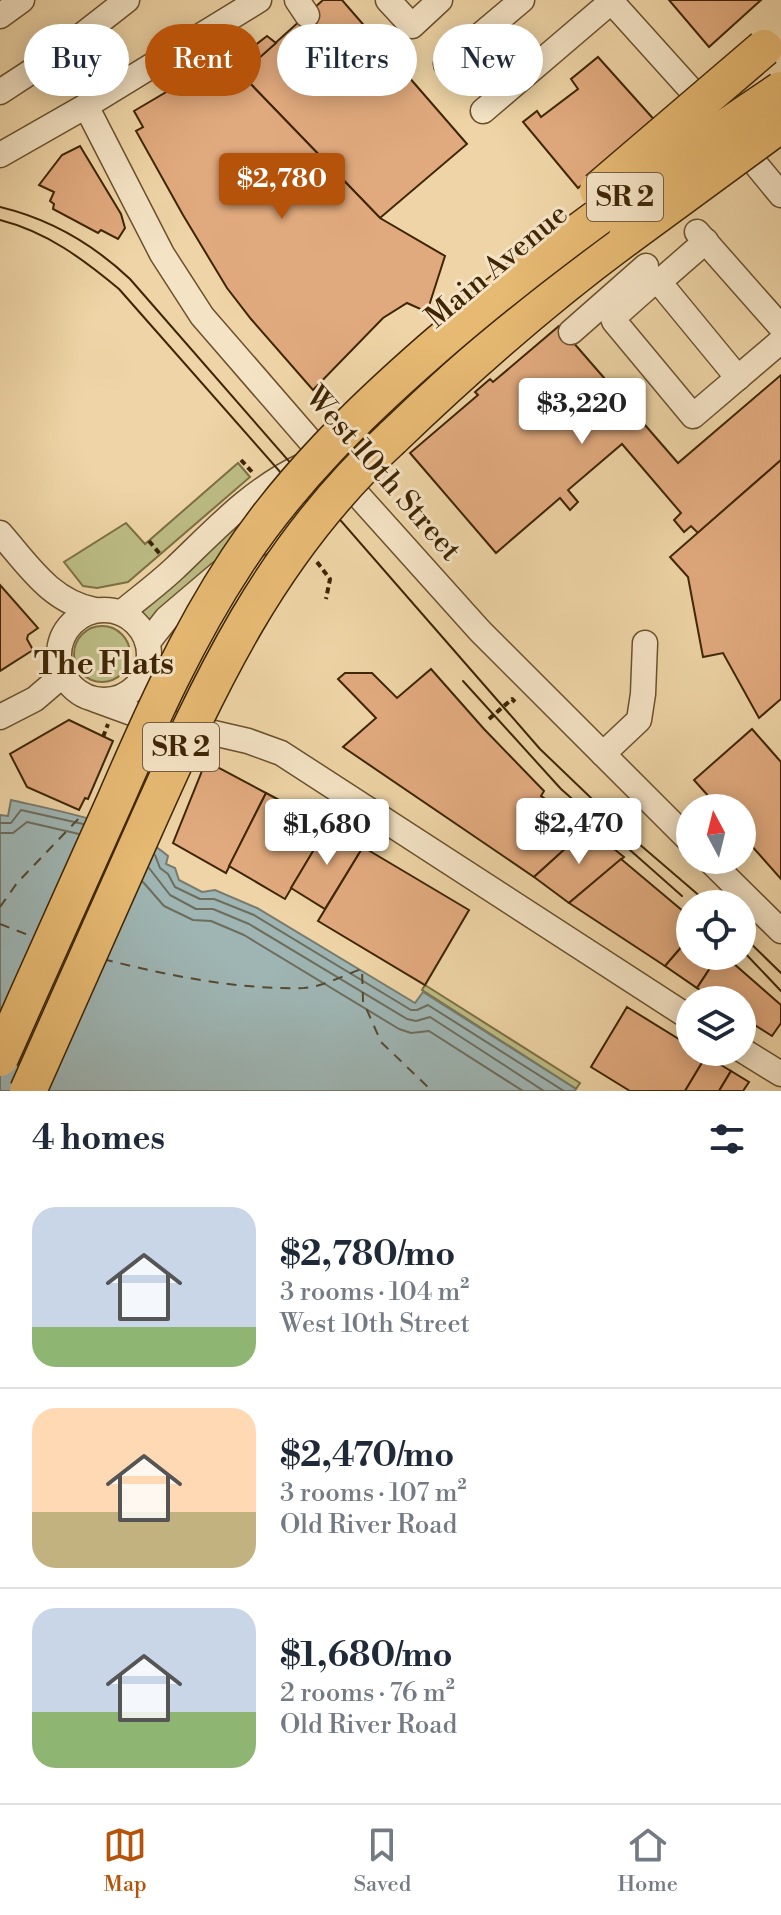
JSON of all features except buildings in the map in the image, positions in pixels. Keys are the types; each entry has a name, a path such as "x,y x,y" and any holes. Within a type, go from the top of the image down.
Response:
{"highway":[{"path":"474,312 567,218 773,41"},
{"name":"SR 2","path":"0,1058 172,674 198,624 274,509 343,431 474,312 608,209 781,90"},
{"name":"SR 2","path":"28,1091 204,697 237,634 276,572 321,513 372,456 509,333 646,265 781,124"},
{"path":"646,265 781,154"}],"street":[{"path":"0,16 22,0"},
{"path":"0,92 61,65 127,0"},
{"path":"0,155 259,0"},
{"path":"388,0 412,26 440,0"},
{"path":"494,24 522,0"},
{"path":"483,111 612,1 781,195"},
{"name":"West 10th Street","path":"86,106 162,254 202,316 489,641 676,827"},
{"path":"734,138 781,106"},
{"name":"Main Avenue","path":"121,613 251,497 354,432 593,226 656,182 734,138"},
{"name":"Main Avenue","path":"148,642 167,618 225,569 296,516 411,404 559,275 671,191 734,138"},
{"path":"571,332 646,265 701,236 781,327"},
{"path":"646,265 613,318 693,416 781,341"},
{"path":"646,265 738,378"},
{"path":"0,533 48,589 70,604 121,613 142,630 148,642 149,655 143,678 123,696 96,700"},
{"path":"48,589 57,627 59,662 71,687 96,700 173,725 248,741 281,753 676,1009"},
{"path":"59,649 71,623 95,610"},
{"path":"603,754 639,720 645,643"},
{"path":"0,717 35,699 63,675"},
{"path":"143,678 148,699 160,716 173,725"},
{"path":"723,874 781,931"},
{"path":"756,1059 781,1074"}],"path":[{"path":"241,460 256,477"},
{"path":"149,541 164,559"},
{"path":"326,599 330,579"},
{"path":"489,719 512,699 515,702"}],"green space":[{"path":"238,463 250,477 128,582 97,588 83,586 64,562 126,523 145,544"},
{"path":"261,504 272,517 150,624 134,607"},
{"path":"102,626 122,634 130,654 122,674 102,682 82,674 74,654 82,634"},
{"path":"425,985 580,1083 576,1089 422,990"}],"water":[{"path":"11,800 94,820 135,835 168,856 166,864 175,868 179,880 202,892 215,890 257,908 415,1003 423,992 576,1089 0,1091 0,815 8,816"}],"ferry route":[{"path":"0,907 17,883 82,815"},
{"path":"0,924 36,938"},
{"path":"103,959 202,980 279,988 311,987 362,969 363,1001 381,1042 432,1091"}],"tram line":[{"path":"0,207 36,218 70,234 130,279 540,749 638,843 693,890"},
{"path":"0,220 64,248 119,289 318,515"},
{"path":"463,681 561,789 676,891"},
{"path":"756,949 781,973"},
{"path":"756,965 781,991"}],"district":[{"name":"The Flats","path":"104,664"}]}
